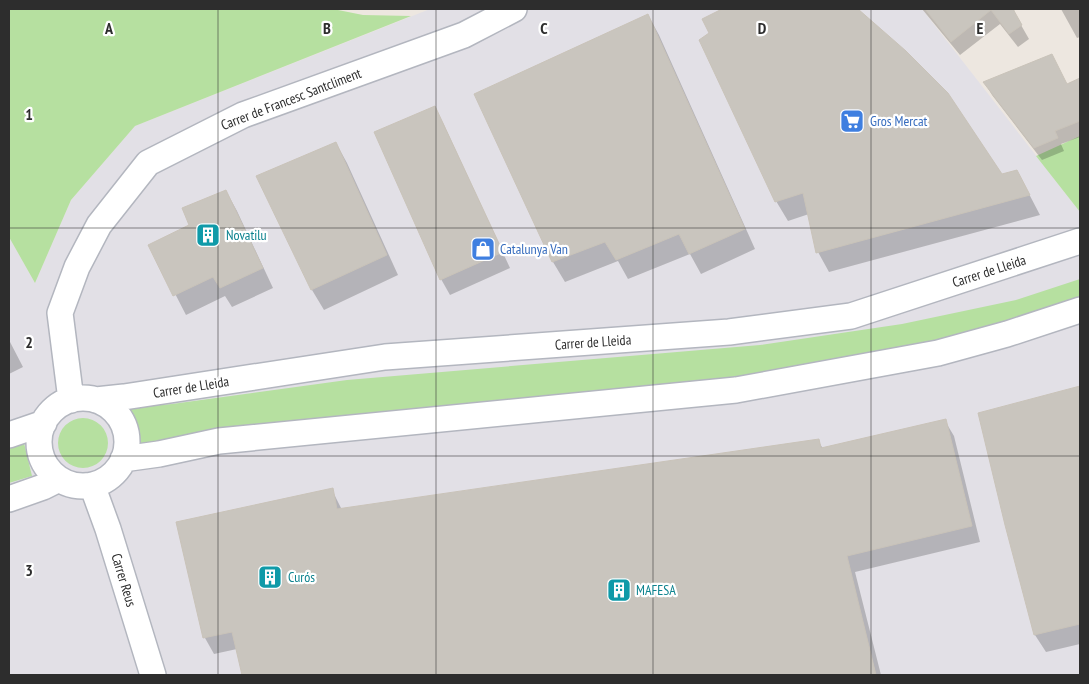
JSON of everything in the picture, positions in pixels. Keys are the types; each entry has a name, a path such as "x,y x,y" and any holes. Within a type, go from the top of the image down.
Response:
{"street":[{"name":"Carrer de Francesc Santcliment","path":"71,400 60,313 77,267 99,225 148,163 243,114 464,35 514,9"},
{"name":"Carrer de Lleida","path":"96,400 385,357 729,332 851,316 1080,241"},
{"path":"124,459 159,454 219,441 736,390 938,353 1078,312"},
{"path":"81,398 96,400 112,409 123,423 127,441 124,459 109,477 92,485 73,485 59,479 46,466 41,454 39,440 44,423 53,410 71,400 81,398"},
{"path":"9,435 44,423"},
{"path":"9,499 59,479"},
{"name":"Carrer Reus","path":"92,485 108,529 153,675"}],"shaded area":[{"path":"430,9 922,9 1080,212 1080,675 9,675 9,237 35,283 71,200 135,126"}],"green space":[{"path":"9,9 333,9 363,15 411,16 135,126 71,200 35,283 9,237"},
{"path":"1080,136 1080,212 1036,156"},
{"path":"1080,279 1080,299 941,343 681,387 290,421 141,446 137,426 127,408 172,404 347,380 760,345 902,324 1016,300"},
{"path":"78,418 88,418 101,425 108,438 108,448 101,461 88,468 78,468 69,464 62,457 58,448 58,438 62,429 69,422"},
{"path":"24,443 32,476 9,483 9,448"}],"building":[{"name":"Gros Mercat","path":"722,9 858,9 906,51 948,93 1002,174 1017,170 1030,195 816,253 803,193 775,202 699,40 709,33 702,19"},
{"path":"925,9 1013,9 1022,25 1009,34 991,10 951,42"},
{"path":"648,14 745,229 689,254 679,234 616,260 605,242 552,262 474,94"},
{"path":"1052,54 1067,84 1080,78 1080,121 1055,131 1058,138 1034,148 983,82"},
{"path":"435,106 503,252 440,280 374,132"},
{"path":"336,142 387,255 311,290 256,176"},
{"name":"Novatilu","path":"226,190 263,268 220,288 213,277 173,296 148,245 189,225 182,208"},
{"path":"1080,386 1080,624 1034,635 978,413"},
{"name":"MAFESA","path":"946,419 972,526 847,556 876,675 242,675 232,632 203,638 176,522 333,488 337,509 819,439 821,448"}],"place":[{"name":"Gros Mercat","path":"852,121"},
{"name":"Novatilu","path":"208,235"},
{"name":"Catalunya Van","path":"483,249"},
{"name":"Curós","path":"270,577"},
{"name":"MAFESA","path":"619,590"}]}
